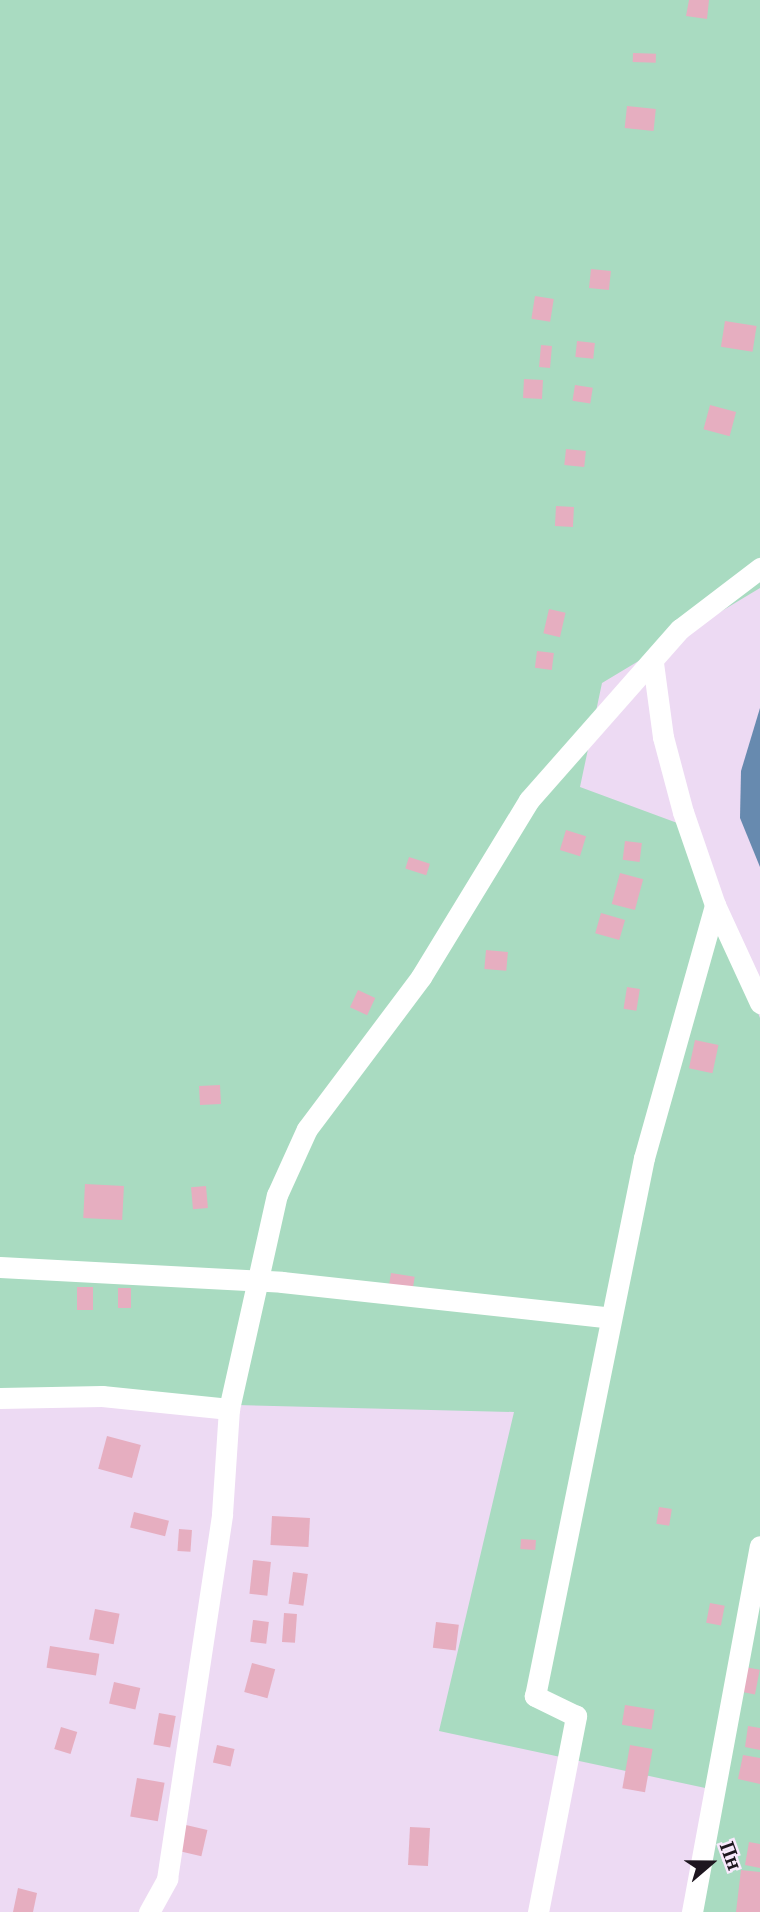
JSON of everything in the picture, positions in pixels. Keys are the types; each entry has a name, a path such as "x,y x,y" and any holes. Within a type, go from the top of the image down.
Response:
{"street":[{"path":"149,1912 167,1879 222,1514 229,1409 277,1195 307,1129 421,977 530,800 653,663 680,629 760,568"},
{"path":"653,663 663,737 715,905 760,1003"},
{"path":"538,1912 576,1716 535,1696 644,1158 715,905"},
{"path":"0,1267 257,1284 611,1318"},
{"path":"0,1398 102,1396 229,1409"},
{"path":"692,1912 760,1546"}],"green space":[{"path":"0,0 760,0 760,588 602,683 580,787 680,824 760,1018 760,1912 697,1912 724,1792 439,1731 514,1412 0,1399"}],"water":[{"path":"760,708 760,867 740,818 741,771"}],"building":[{"path":"689,0 709,0 707,19 686,16"},
{"path":"633,53 656,54 656,63 633,62"},
{"path":"627,106 656,109 654,131 625,128"},
{"path":"591,269 611,271 609,290 589,288"},
{"path":"535,296 554,299 550,322 531,319"},
{"path":"725,321 757,326 753,352 721,347"},
{"path":"577,341 595,343 593,359 575,357"},
{"path":"541,345 552,346 550,368 539,367"},
{"path":"524,379 543,380 542,399 523,398"},
{"path":"575,385 593,388 590,404 572,401"},
{"path":"710,405 736,412 730,436 704,429"},
{"path":"566,449 586,451 584,467 564,465"},
{"path":"556,506 574,507 573,527 555,526"},
{"path":"549,609 566,613 560,637 543,633"},
{"path":"537,651 554,653 552,670 535,668"},
{"path":"566,830 586,836 580,856 560,850"},
{"path":"625,841 642,843 640,862 623,860"},
{"path":"409,857 430,864 426,875 405,868"},
{"path":"620,873 643,879 635,910 612,904"},
{"path":"601,913 625,920 619,940 595,933"},
{"path":"486,950 508,952 506,971 484,969"},
{"path":"627,987 640,989 636,1011 624,1009"},
{"path":"358,990 375,998 367,1015 350,1007"},
{"path":"695,1040 718,1045 712,1073 689,1068"},
{"path":"220,1085 221,1104 200,1105 199,1086"},
{"path":"85,1184 124,1186 122,1220 83,1218"},
{"path":"206,1186 208,1208 193,1209 191,1187"},
{"path":"391,1273 415,1277 412,1292 389,1288"},
{"path":"77,1287 93,1287 93,1310 77,1310"},
{"path":"118,1288 131,1288 131,1308 118,1308"},
{"path":"107,1436 141,1445 132,1478 98,1469"},
{"path":"659,1507 672,1509 669,1526 656,1524"},
{"path":"134,1512 169,1521 165,1536 130,1528"},
{"path":"272,1516 310,1518 308,1547 270,1545"},
{"path":"179,1529 192,1530 190,1552 177,1551"},
{"path":"521,1539 536,1540 535,1550 520,1549"},
{"path":"253,1560 271,1562 267,1596 249,1594"},
{"path":"293,1572 308,1574 303,1606 289,1604"},
{"path":"710,1603 725,1606 721,1625 706,1623"},
{"path":"95,1609 120,1614 114,1644 89,1639"},
{"path":"284,1613 297,1614 295,1643 282,1642"},
{"path":"253,1620 269,1622 266,1644 250,1642"},
{"path":"436,1622 459,1625 456,1651 433,1648"},
{"path":"50,1646 99,1654 96,1676 47,1668"},
{"path":"252,1663 275,1669 267,1698 244,1692"},
{"path":"745,1667 760,1670 755,1694 740,1692"},
{"path":"114,1682 140,1688 135,1710 109,1703"},
{"path":"625,1705 655,1710 652,1729 622,1725"},
{"path":"159,1713 176,1716 170,1747 153,1745"},
{"path":"748,1726 760,1728 760,1750 745,1747"},
{"path":"61,1727 77,1732 71,1754 54,1749"},
{"path":"217,1745 235,1749 230,1767 213,1763"},
{"path":"630,1745 653,1749 645,1792 622,1788"},
{"path":"743,1755 760,1758 760,1784 738,1779"},
{"path":"137,1778 165,1783 158,1821 130,1816"},
{"path":"186,1825 207,1830 201,1856 180,1851"},
{"path":"410,1827 430,1828 428,1866 408,1865"},
{"path":"749,1842 760,1844 760,1868 745,1865"},
{"path":"741,1870 760,1872 760,1912 736,1912"},
{"path":"18,1888 37,1893 33,1912 13,1912"}]}
